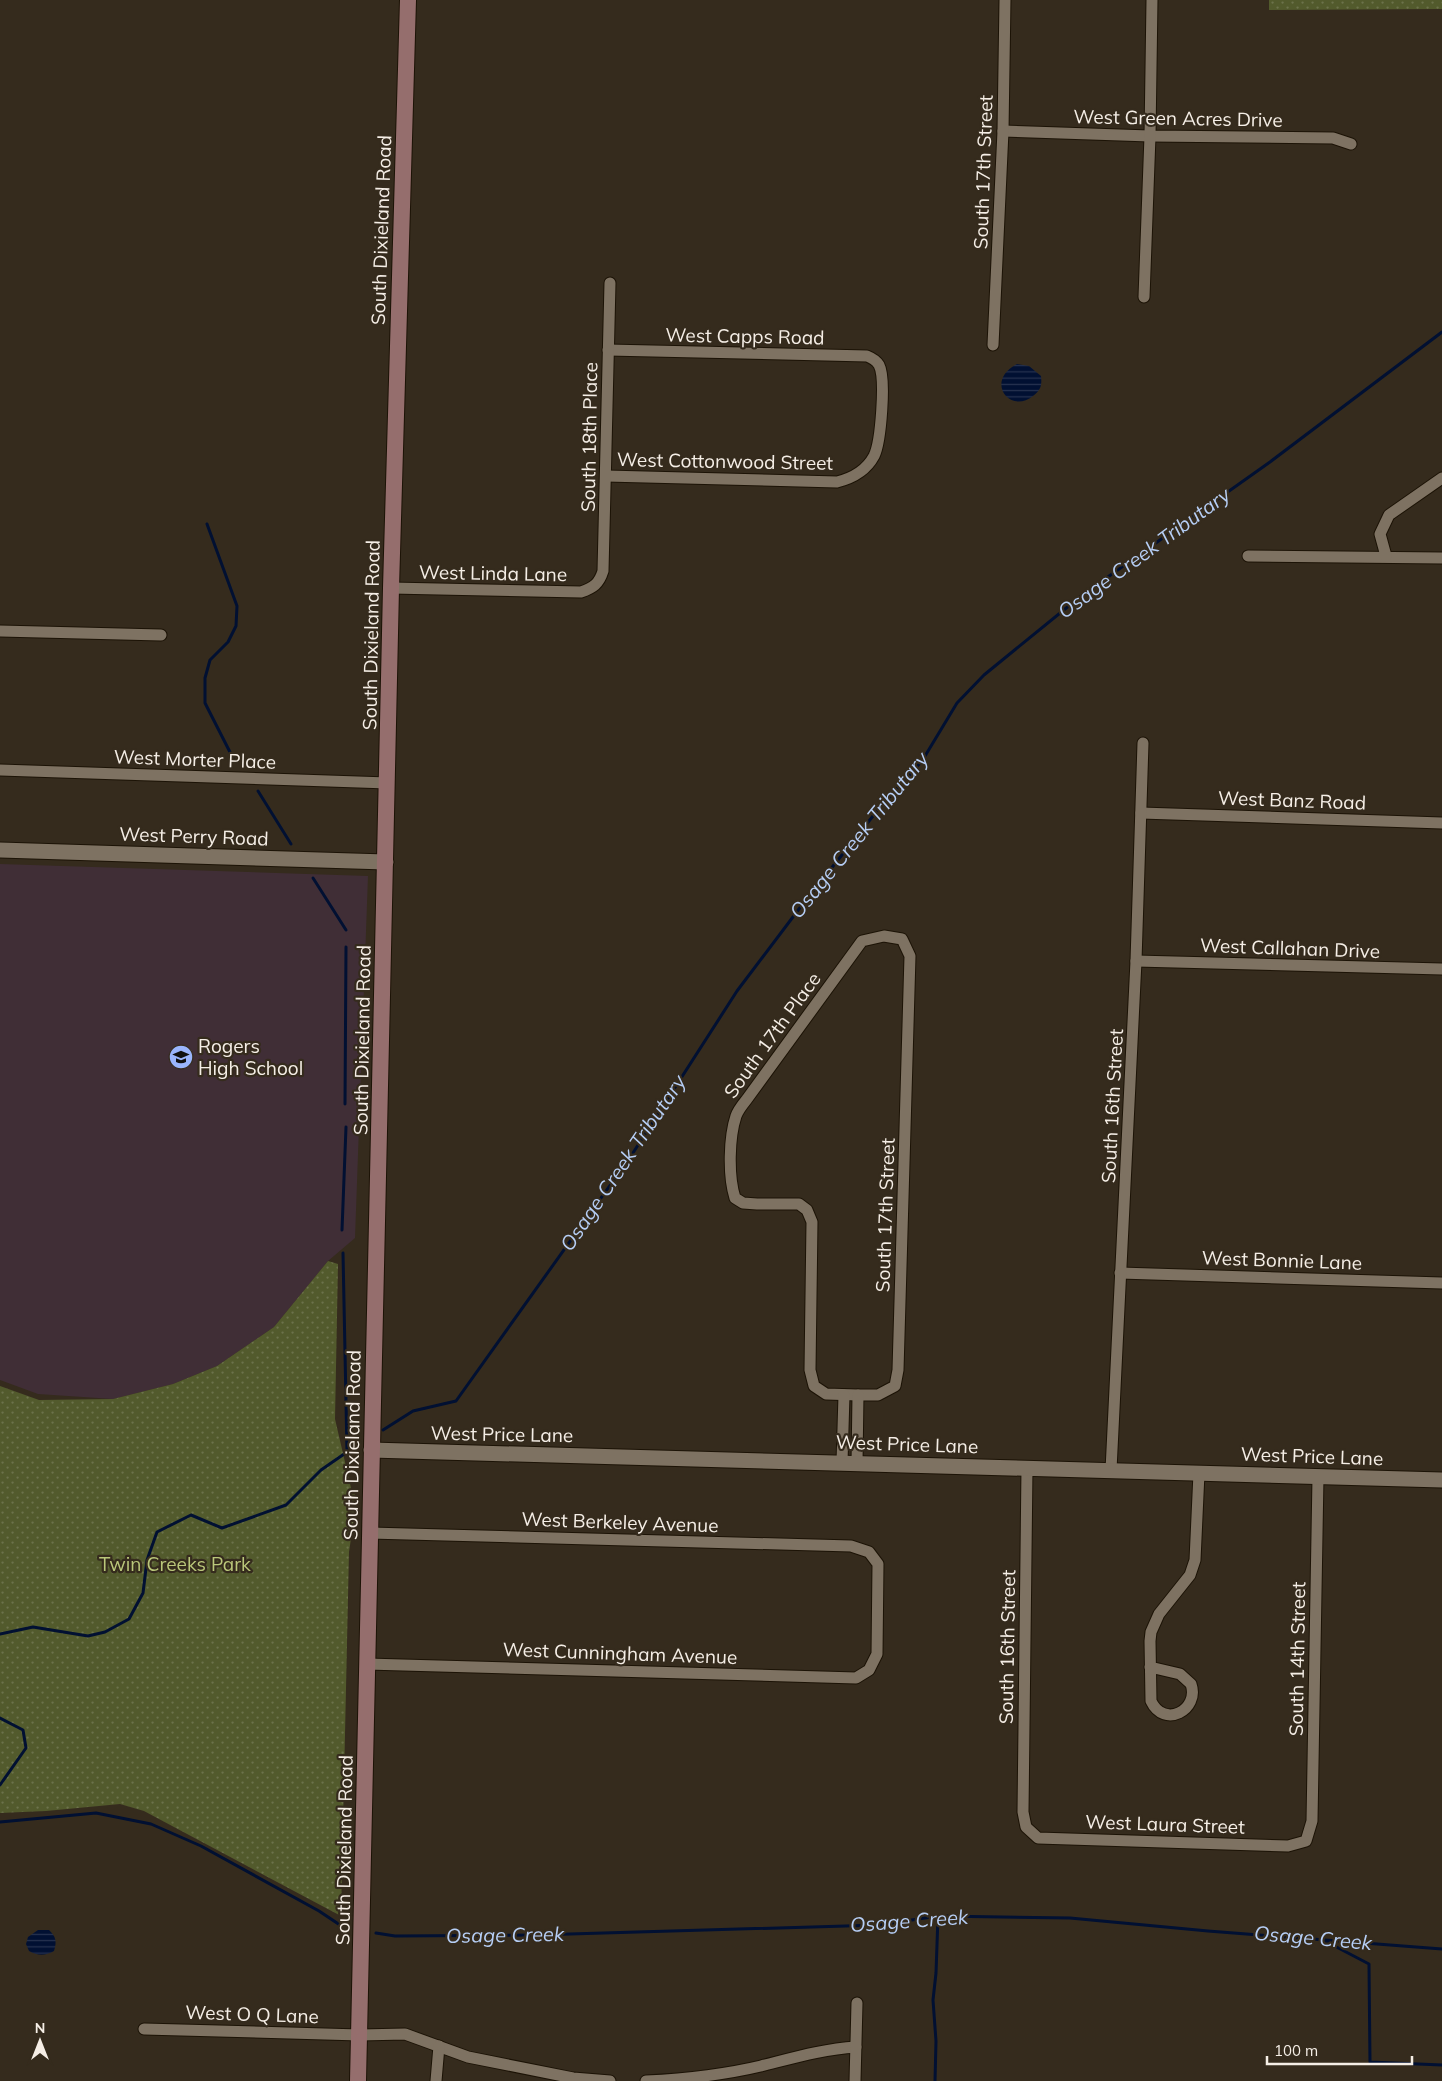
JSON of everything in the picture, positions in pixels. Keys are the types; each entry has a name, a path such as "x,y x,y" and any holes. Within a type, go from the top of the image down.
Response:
{"main road":[{"name":"South Dixieland Road","path":"358,2081 391,588 408,0"}],"street":[{"name":"South 17th Street","path":"993,345 1003,130 1005,0"},
{"path":"1144,296 1150,136 1152,0"},
{"name":"West Green Acres Drive","path":"1003,130 1150,136 1333,138 1350,144"},
{"name":"South 18th Place","path":"593,588 603,571 610,284"},
{"name":"West Capps Road","path":"608,350 867,356 874,359 879,364 882,389 879,442 874,456 867,465"},
{"name":"West Cottonwood Street","path":"606,476 838,482 856,476 867,465"},
{"path":"1386,556 1380,534 1388,515 1442,478"},
{"path":"1248,556 1442,558"},
{"name":"West Linda Lane","path":"391,588 581,592 593,588"},
{"path":"0,631 161,635"},
{"name":"South 16th Street","path":"1111,1470 1136,961 1143,743"},
{"name":"West Morter Place","path":"0,770 388,783"},
{"name":"West Banz Road","path":"1141,813 1442,823"},
{"name":"West Perry Road","path":"0,850 386,862"},
{"name":"South 17th Place","path":"858,1395 826,1394 814,1386 810,1370 812,1222 807,1210 799,1204 750,1204 735,1198 731,1185 732,1136 737,1114 743,1105 862,941 884,936 902,939"},
{"name":"South 17th Street","path":"858,1395 878,1395 895,1386 898,1370 910,956 902,939"},
{"name":"West Callahan Drive","path":"1136,961 1442,969"},
{"name":"West Bonnie Lane","path":"1120,1273 1442,1283"},
{"path":"844,1395 850,1463"},
{"path":"850,1463 858,1395"},
{"name":"West Price Lane","path":"371,1450 1442,1480"},
{"name":"South 16th Street","path":"1026,1827 1023,1812 1027,1468"},
{"path":"1150,1667 1180,1674 1191,1684 1192,1696 1186,1709 1180,1713 1167,1715 1155,1709 1151,1701 1150,1667 1150,1641 1155,1621 1164,1606 1190,1575 1195,1560 1199,1473"},
{"name":"South 14th Street","path":"1306,1841 1312,1821 1318,1477"},
{"name":"West Berkeley Avenue","path":"370,1532 852,1546 869,1552 878,1564 877,1654 869,1670"},
{"name":"West Cunningham Avenue","path":"367,1664 856,1678 869,1670"},
{"name":"West Laura Street","path":"1026,1827 1038,1838 1288,1846 1306,1841"},
{"path":"855,2081 857,2003"},
{"name":"West O Q Lane","path":"144,2029 360,2035 405,2034 468,2057 573,2080 610,2081"},
{"path":"436,2081 439,2046"},
{"path":"646,2081 713,2078 818,2051 856,2046"}],"shaded area":[{"name":"Rogers High School","path":"0,864 368,876 355,1238 328,1261 274,1327 217,1366 173,1384 113,1399 38,1394 0,1380"}],"green space":[{"path":"1269,0 1442,0 1442,9 1269,10"},
{"name":"Twin Creeks Park","path":"328,1261 338,1264 335,1419 351,1488 357,1498 349,1552 341,1916 144,1811 120,1804 0,1813 0,1386 39,1400 113,1399 173,1384 217,1366 274,1327"}],"water":[{"path":"1017,364 1029,366 1041,376 1041,385 1036,394 1024,401 1009,399 1001,387 1002,379 1007,371"},
{"path":"38,1930 49,1930 53,1935 56,1942 54,1951 41,1955 29,1951 26,1944 28,1937"}],"waterway":[{"name":"Osage Creek Tributary","path":"383,1430 413,1411 456,1401 631,1156 737,991 877,811 922,761 957,703 984,675 1081,596 1270,462 1442,332"},
{"path":"207,524 237,606 236,626 228,642 210,660 205,678 205,703 235,762"},
{"path":"258,791 291,844"},
{"path":"313,878 346,930"},
{"path":"345,1104 346,947"},
{"path":"342,1230 346,1127"},
{"name":"Osage Creek Tributary","path":"0,1634 33,1627 88,1636 105,1632 129,1619 143,1593 147,1560 157,1532 191,1515 222,1528 286,1505 321,1470 347,1452 343,1253"},
{"name":"Osage Creek Tributary","path":"0,1718 23,1730 26,1748 0,1785"},
{"name":"Osage Creek","path":"0,1822 96,1813 151,1824 201,1846 319,1911 340,1925"},
{"name":"Osage Creek","path":"376,1933 395,1936 536,1935 879,1925 938,1916 1070,1918 1442,1949"},
{"path":"935,2081 936,2041 933,2000 938,1916"},
{"path":"1325,1941 1369,1964 1370,2062 1442,2065"}],"place":[{"name":"Rogers High School","path":"181,1057"}]}
